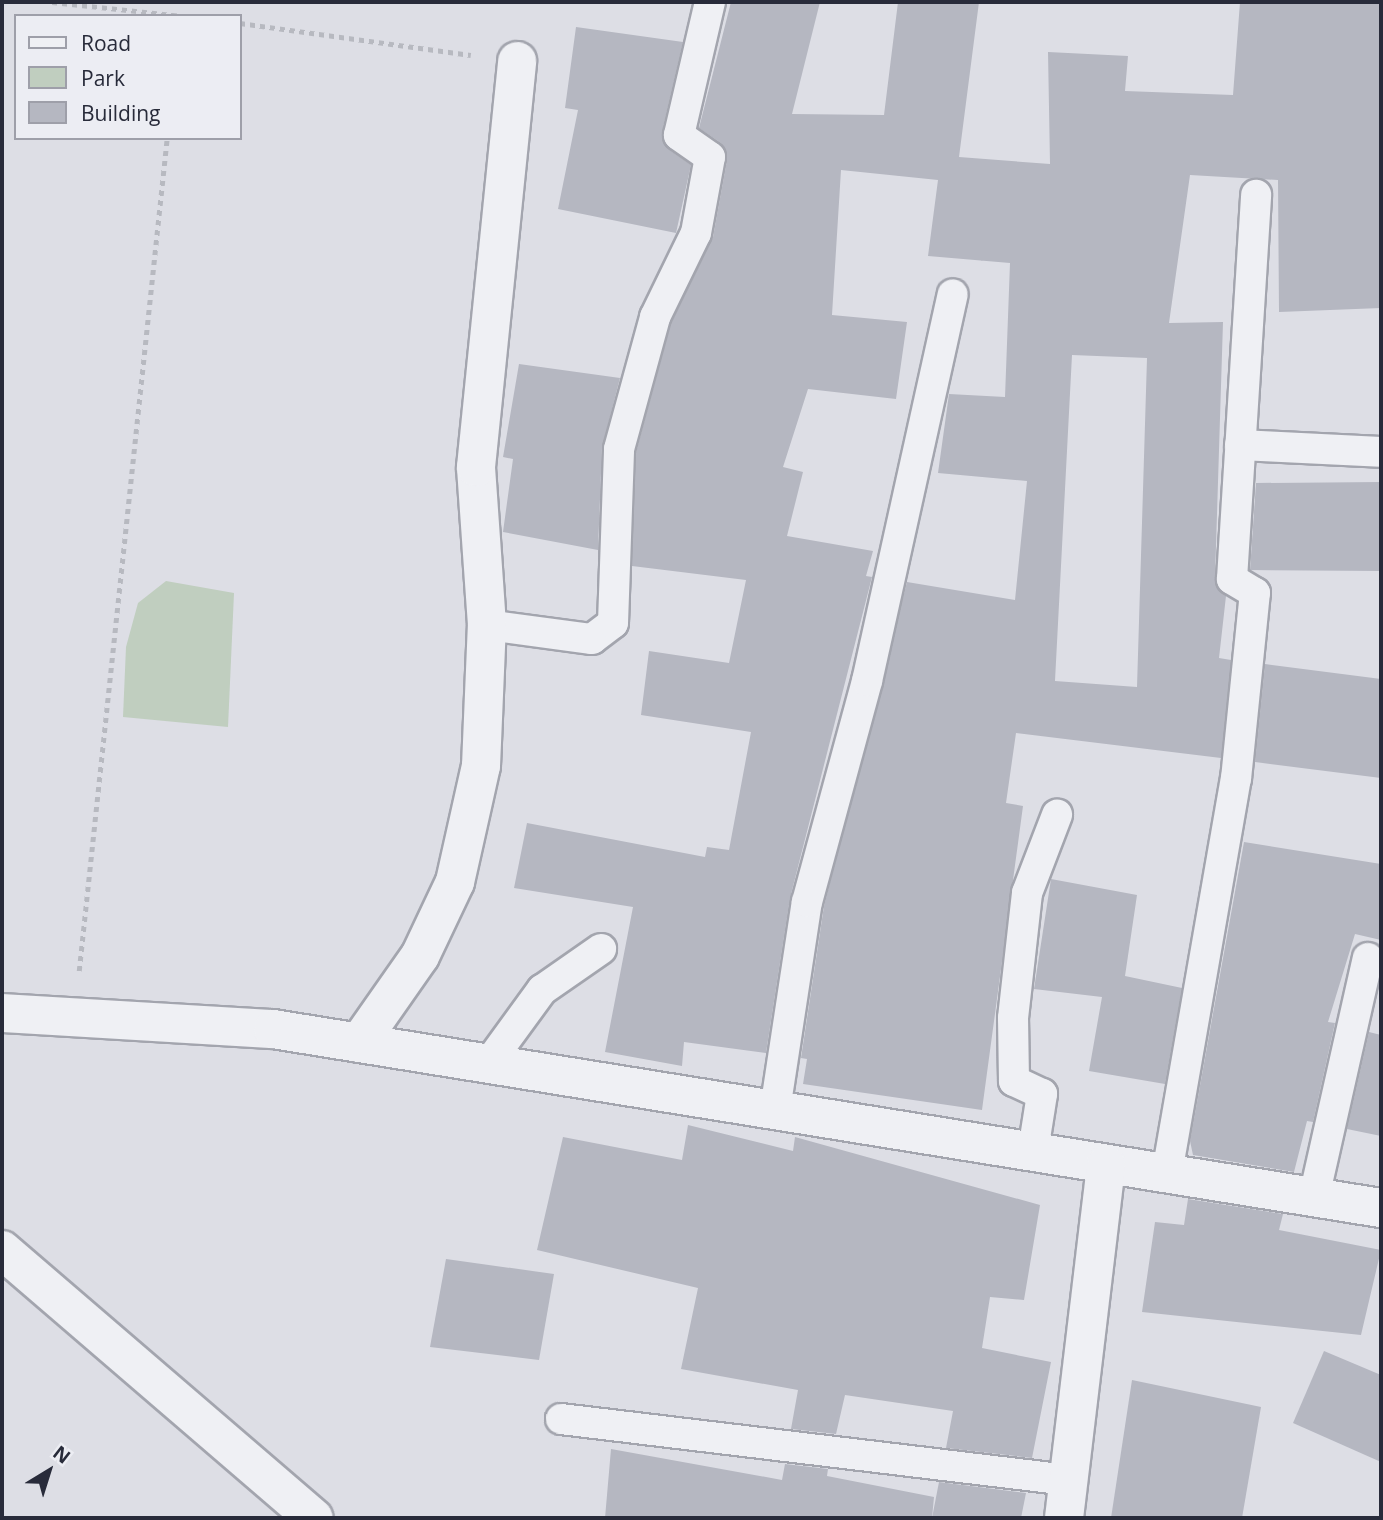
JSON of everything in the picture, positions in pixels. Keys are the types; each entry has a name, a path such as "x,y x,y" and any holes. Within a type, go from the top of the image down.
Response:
{"street":[{"path":"359,1043 420,956 455,882 481,766 486,625 477,467 517,61"},
{"path":"2,1013 273,1029 1381,1208"},
{"path":"1064,1518 1106,1164"},
{"path":"2,1250 314,1518"}],"lane":[{"path":"486,625 592,639 613,623 619,449 655,317 696,233 710,157 679,135 710,2"},
{"path":"1167,1173 1236,779 1255,593 1232,579 1256,195"},
{"path":"775,1110 807,902 867,681 953,294"},
{"path":"1240,445 1381,452"},
{"path":"1033,1151 1042,1094 1014,1082 1013,1018 1027,893 1057,815"},
{"path":"488,1064 542,990 601,949"},
{"path":"1314,1197 1368,958"},
{"path":"561,1419 1068,1480"}],"path":[{"path":"52,2 163,14"},
{"path":"242,23 517,61"},
{"path":"75,1017 167,140"}],"green space":[{"path":"166,581 234,593 228,727 123,717 126,647 138,603"}],"building":[{"path":"731,2 820,2 792,114 884,115 898,2 979,2 959,157 1050,164 1048,52 1128,56 1125,91 1233,95 1240,2 1381,2 1381,308 1279,312 1278,180 1190,175 1169,323 1223,322 1215,578 1226,596 1219,658 1231,660 1221,758 1016,733 1006,803 1023,806 982,1110 803,1084 807,1059 801,1058 824,906 907,582 1015,600 1027,481 938,473 949,394 1005,397 1010,263 928,256 938,180 841,170 832,315 907,322 896,399 808,389 783,467 803,472 787,536 873,551 866,576 872,577 790,898 766,1053 684,1042 682,1066 605,1052 633,907 514,888 527,823 705,857 707,847 729,850 751,732 641,715 649,651 729,663 746,580 632,566 636,452 671,323 713,237 727,160 721,143 699,128","holes":["1072,355 1147,358 1137,687 1055,681"]},
{"path":"576,27 683,42 662,132 668,149 691,165 676,233 558,209 578,110 565,108"},
{"path":"519,364 620,378 602,448 598,550 503,532 513,459 503,457"},
{"path":"1381,482 1381,571 1250,570 1256,483"},
{"path":"1265,664 1381,679 1381,778 1255,762"},
{"path":"1244,842 1381,864 1381,940 1355,934 1328,1022 1335,1023 1313,1122 1307,1121 1294,1172 1193,1155 1190,1141"},
{"path":"1051,879 1137,895 1125,976 1182,988 1165,1084 1089,1071 1102,997 1034,989"},
{"path":"1369,1032 1381,1035 1381,1136 1347,1129"},
{"path":"688,1125 793,1151 795,1137 1040,1205 1024,1300 990,1297 982,1348 1051,1362 1032,1458 946,1448 953,1411 845,1395 836,1434 791,1429 798,1390 681,1369 698,1288 537,1250 563,1137 682,1160"},
{"path":"1188,1199 1283,1214 1279,1230 1381,1250 1361,1335 1142,1312 1155,1222 1184,1225"},
{"path":"446,1259 554,1274 539,1360 430,1347"},
{"path":"1324,1351 1381,1375 1381,1462 1293,1423"},
{"path":"1132,1380 1261,1407 1242,1518 1111,1518"},
{"path":"611,1449 782,1480 785,1464 828,1469 827,1476 934,1497 932,1518 605,1518"},
{"path":"939,1482 1026,1493 1021,1518 932,1518"}]}
